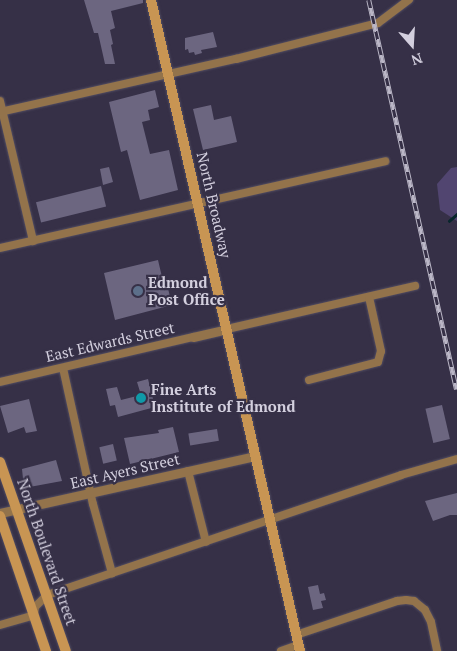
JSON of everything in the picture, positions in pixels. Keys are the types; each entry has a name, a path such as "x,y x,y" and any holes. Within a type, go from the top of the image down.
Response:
{"main road":[{"name":"North Broadway","path":"151,0 272,520 298,644"},
{"name":"North Boulevard Street","path":"0,462 66,651"},
{"path":"0,514 46,651"}],"street":[{"path":"1,112 378,24 409,0"},
{"path":"0,101 32,241"},
{"path":"0,248 384,161"},
{"path":"227,329 415,286"},
{"path":"309,380 378,362 381,351 369,296"},
{"name":"East Edwards Street","path":"0,382 227,329"},
{"path":"62,368 90,493 112,573"},
{"name":"East Ayers Street","path":"0,514 256,456"},
{"path":"0,625 34,615 36,608 48,596 401,475 457,459"},
{"path":"188,471 206,542"},
{"path":"280,651 397,601 406,600 414,601 425,610 431,622 437,651"}],"shaded area":[{"path":"457,167 457,221 440,210 437,184 451,168"}],"building":[{"path":"84,0 143,0 143,3 111,11 115,28 110,30 115,64 105,64 98,33 94,33"},
{"path":"213,32 217,47 201,50 202,53 195,55 194,52 189,53 188,49 185,50 185,38"},
{"path":"155,90 159,107 148,110 150,120 142,122 150,154 169,150 178,190 140,200 127,150 121,152 109,102"},
{"path":"211,105 214,120 231,116 237,142 203,150 193,109"},
{"path":"109,167 113,182 103,185 100,169"},
{"path":"101,186 106,206 41,223 36,202"},
{"name":"Edmond Post Office","path":"158,260 162,277 165,276 172,305 115,320 104,273"},
{"name":"Fine Arts Institute of Edmond","path":"148,379 155,407 118,417 115,405 110,406 106,389 117,387 121,400 141,395 137,382"},
{"path":"29,399 37,431 26,433 24,427 8,433 0,406"},
{"path":"442,405 450,439 433,443 425,409"},
{"path":"173,427 179,452 130,464 124,438 159,433 158,430"},
{"path":"217,429 219,441 190,445 188,434"},
{"path":"113,444 117,461 103,464 99,447"},
{"path":"56,460 62,481 24,488 22,469"},
{"path":"457,493 457,515 450,515 433,521 425,501"},
{"path":"318,585 320,594 324,593 326,600 321,601 323,608 313,610 308,587"}],"waterway":[{"path":"449,221 457,214"}],"railway":[{"path":"369,0 457,389"}],"place":[{"name":"Edmond Post Office","path":"138,291"},
{"name":"Fine Arts Institute of Edmond","path":"141,398"}]}
